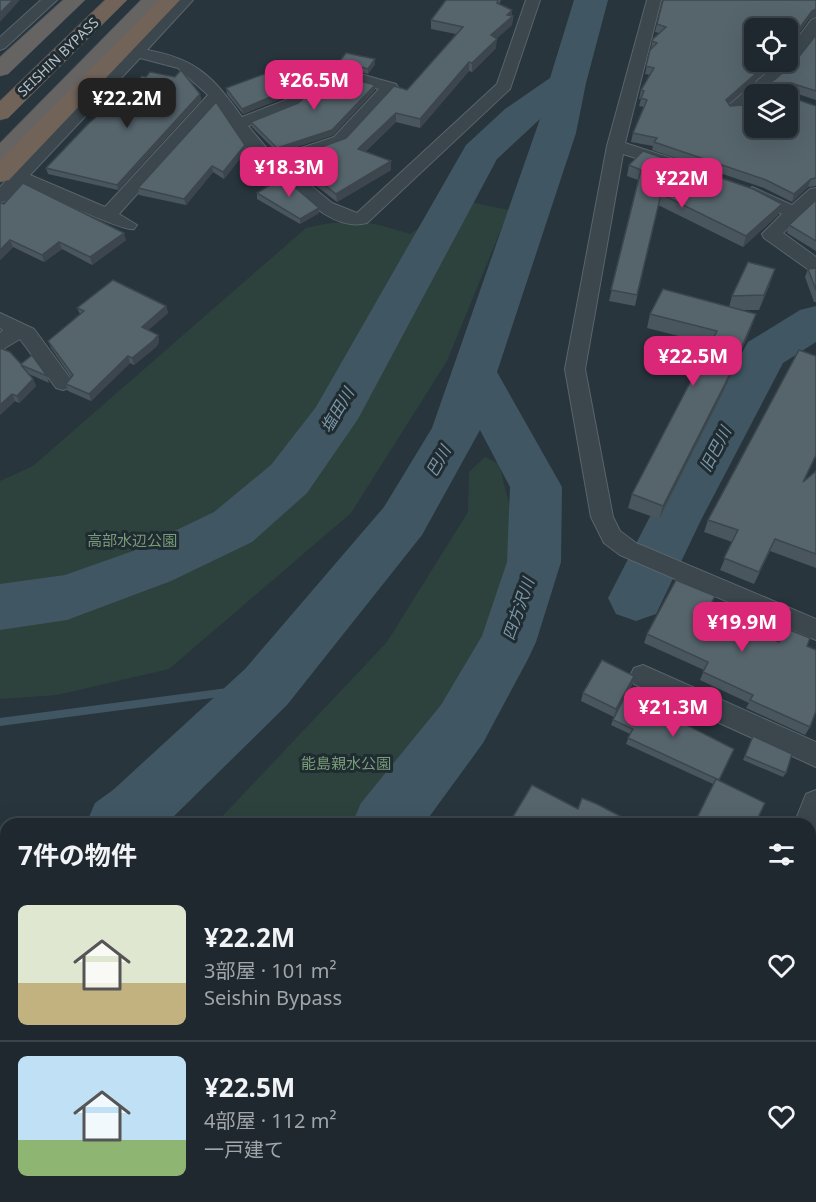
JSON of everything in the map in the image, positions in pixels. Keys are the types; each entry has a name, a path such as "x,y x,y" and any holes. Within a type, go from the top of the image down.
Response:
{"highway":[{"path":"0,69 75,0"},
{"path":"0,87 93,0"},
{"name":"SEISHIN BYPASS","path":"0,113 117,0"},
{"path":"0,156 150,6 170,0"},
{"path":"10,176 150,6"},
{"name":"SEISHIN BYPASS","path":"0,144 150,6"}],"street":[{"path":"0,45 50,0"},
{"path":"0,197 10,176 137,53 186,0"},
{"path":"137,53 176,61 190,68 241,123 261,155 285,172 311,200 336,214 361,219 504,86 534,0"},
{"path":"654,0 616,146 575,369 602,517 612,537 628,549 816,630"},
{"path":"798,47 816,23"},
{"path":"241,123 292,103 328,70 390,87 340,141 273,163"},
{"path":"763,84 776,72"},
{"path":"107,216 216,96"},
{"path":"734,109 744,101"},
{"path":"616,146 684,168"},
{"path":"10,176 60,192 128,225"},
{"path":"736,187 794,213"},
{"path":"816,194 771,234 816,266"},
{"path":"0,344 8,325 27,334 63,383"},
{"path":"644,676 816,755"},
{"path":"810,818 816,803"}],"green space":[{"name":"高部水辺公園","path":"465,201 509,210 447,361 351,513 169,669 57,695 0,699 0,481 33,466 306,228 358,222 410,234"},
{"name":"能島親水公園","path":"485,457 499,464 509,504 519,569 489,659 383,804 365,818 221,818 387,642 468,512 469,472"}],"building":[{"path":"0,0 13,0 0,13"},
{"path":"446,0 498,0 497,3 512,10 507,15 513,16 491,35 497,39 472,63 469,62 420,119 396,113 358,149 391,161 336,194 291,158 346,138 394,86 407,90 463,27 431,20"},
{"path":"663,0 816,0 816,9 798,30 798,18 744,18 744,72 758,72 726,100 730,106 744,105 744,138 798,138 798,100 816,106 816,178 811,179 794,194 766,180 654,142 657,138 633,133 647,100 641,98 644,91 641,90 654,68 646,66 650,50 657,43 652,41 666,27 657,24"},
{"path":"816,35 816,91 791,83 765,84 783,72 798,72 798,58"},
{"path":"346,53 375,59 368,69 340,61"},
{"path":"181,70 200,94 117,185 46,168 88,124 126,90 129,90 142,76 146,77 150,72 175,77"},
{"path":"267,73 287,90 242,109 226,88"},
{"path":"331,73 375,85 332,130 277,148 251,122 298,103"},
{"path":"216,102 245,145 223,172 212,166 184,199 138,188"},
{"path":"643,151 753,189 782,204 746,236 661,194 637,295 611,290 641,170 629,165"},
{"path":"283,177 319,208 300,219 257,193"},
{"path":"23,183 124,233 90,257 59,242 42,255 10,240 0,250 0,203 4,204"},
{"path":"816,200 816,241 789,225"},
{"path":"748,262 775,269 764,295 732,296"},
{"path":"816,268 816,290 808,269"},
{"path":"113,280 166,306 142,327 158,335 154,340 132,358 128,356 89,394 66,384 73,375 48,341 84,311 77,308"},
{"path":"663,289 756,314 730,374 663,506 632,494 717,331 650,314"},
{"path":"0,348 10,352 21,364 32,355 47,376 21,365 33,379 17,396 12,394 0,405"},
{"path":"799,350 816,356 816,455 803,482 816,471 816,554 775,539 759,572 724,558 738,530 708,520"},
{"path":"676,580 715,596 708,610 779,642 785,628 810,638 807,646 816,650 816,711 810,727 750,700 753,695 703,672 708,662 647,634"},
{"path":"602,660 634,676 616,709 583,693"},
{"path":"626,694 734,749 719,780 628,738 633,729 613,720"},
{"path":"753,736 792,754 786,773 745,756"},
{"path":"716,779 765,803 758,818 697,818"},
{"path":"532,785 578,809 582,798 624,818 512,818"}],"waterway":[{"name":"巴川","path":"567,83 591,0"},
{"name":"塩田川","path":"0,607 67,597 152,566 233,527 289,479 333,419 480,153 519,117 567,83"},
{"name":"巴川","path":"473,372 557,133 567,83"},
{"name":"旧巴川","path":"636,598 676,517 735,413 765,353 816,321"},
{"name":"巴川","path":"125,818 266,687 403,521 456,429 473,372"},
{"name":"四方沢川","path":"388,818 462,724 508,642 534,562 536,487 473,372"},
{"path":"0,722 266,687"}]}
